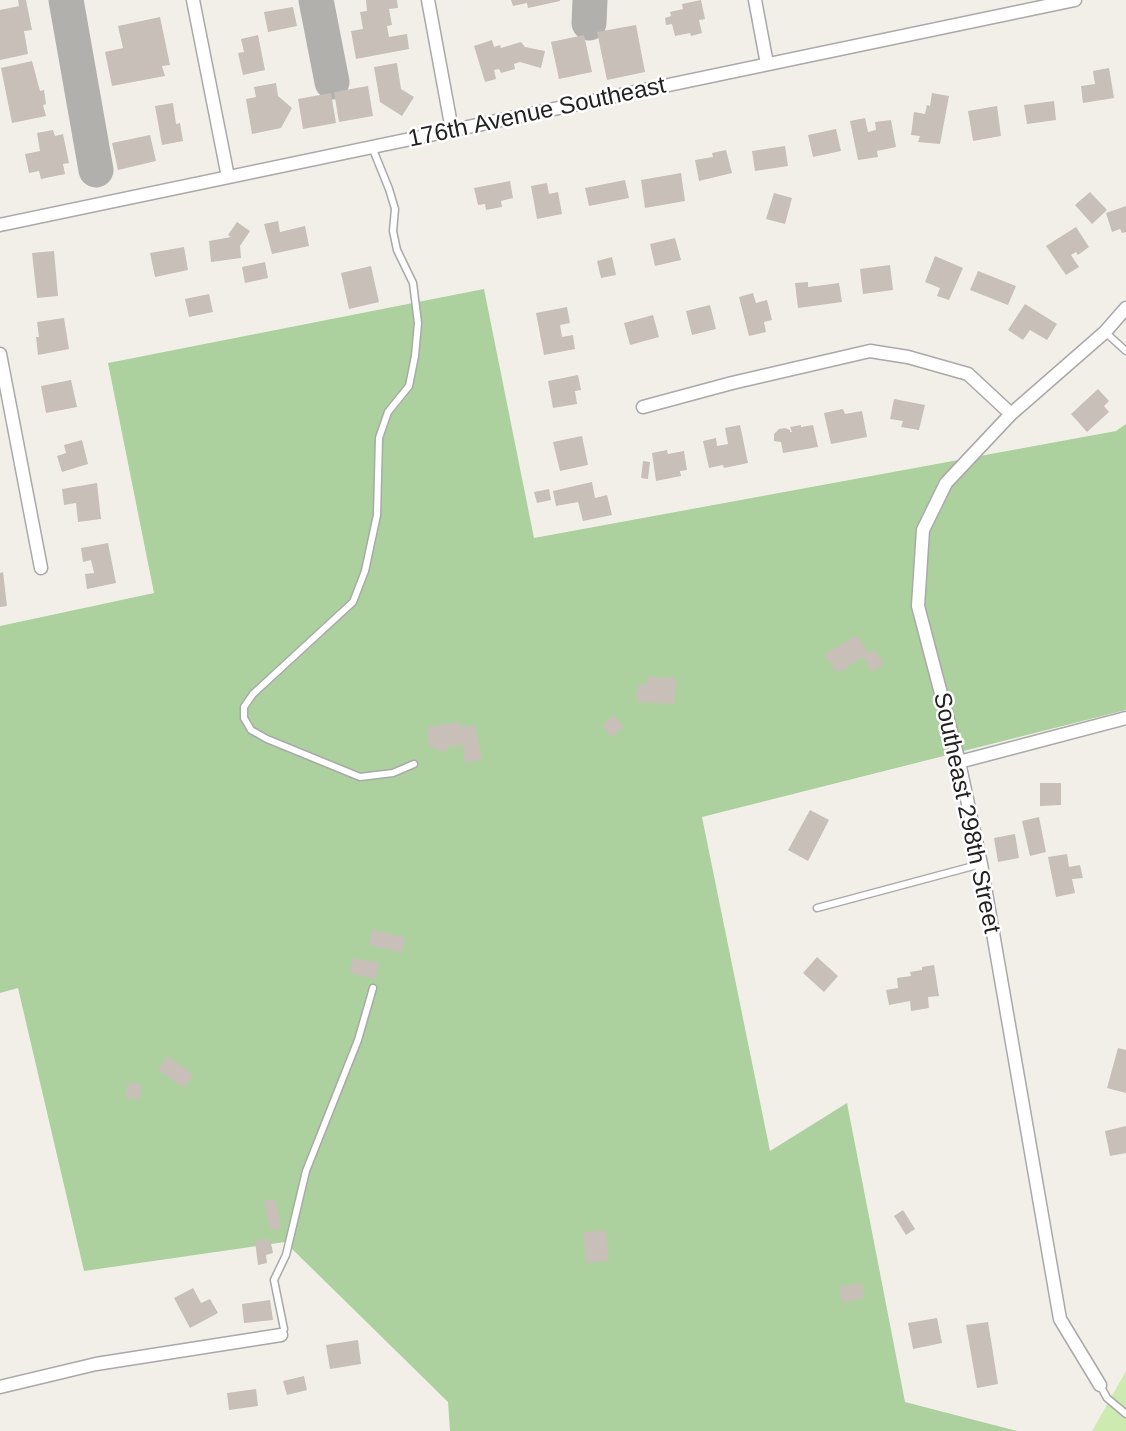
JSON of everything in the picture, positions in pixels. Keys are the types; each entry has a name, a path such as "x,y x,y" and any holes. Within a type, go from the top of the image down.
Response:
{"street":[{"path":"193,0 228,177"},
{"path":"428,0 452,130"},
{"path":"755,0 767,64"},
{"name":"176th Avenue Southeast","path":"0,225 1075,0"},
{"name":"Southeast 298th Street","path":"1100,1385 1060,1319 981,864 959,762 918,607 923,530 946,483 1011,414 1105,332 1126,308"},
{"path":"643,407 870,351 908,357 968,374 1011,414"},
{"path":"0,354 41,568"},
{"path":"959,762 1126,718"},
{"path":"0,1387 96,1364 281,1335"}],"lane":[{"path":"372,147 395,209 393,231 397,250 413,283 418,323 409,386 388,412 379,438 377,514 365,571 354,601 253,694 244,706 244,718 251,730 267,739 360,777 393,773 414,764"},
{"path":"1105,332 1126,351"},
{"path":"817,908 981,864"},
{"path":"281,1335 284,1329 274,1280 286,1255 306,1171 358,1040 373,988"},
{"path":"1100,1385 1107,1398 1126,1414"}],"green space":[{"path":"484,289 534,538 1116,431 1126,424 1126,710 702,817 770,1151 847,1103 905,1402 1017,1431 450,1431 448,1402 285,1242 84,1271 18,988 0,993 0,626 154,593 108,363"},
{"path":"1126,1371 1126,1431 1092,1431"}],"building":[{"path":"18,0 26,0 32,30 24,31 28,54 0,60 0,10 19,6"},
{"path":"366,0 397,0 398,8 389,9 392,25 387,26 389,37 407,34 409,49 356,59 351,31 363,29 360,12 367,11"},
{"path":"511,0 560,1 528,8 527,3 513,6"},
{"path":"701,0 705,19 699,20 702,33 675,36 672,24 666,25 665,18 671,16 670,12 683,9 682,4"},
{"path":"293,7 297,26 268,32 264,12"},
{"path":"160,17 170,65 162,66 165,76 112,86 105,52 123,48 118,26"},
{"path":"636,25 645,72 607,80 597,32"},
{"path":"258,35 265,70 243,75 238,53 244,52 241,39"},
{"path":"584,35 592,72 559,79 551,42"},
{"path":"492,40 494,47 500,45 501,48 521,42 525,47 545,51 541,68 520,62 514,64 515,69 501,73 499,69 494,70 496,79 485,82 474,46"},
{"path":"32,61 40,91 44,90 46,104 43,105 46,116 12,123 1,68"},
{"path":"397,63 401,89 414,97 402,116 380,102 374,67"},
{"path":"1109,68 1114,98 1083,103 1081,86 1095,84 1093,71"},
{"path":"276,83 278,96 292,108 281,128 252,134 246,99 256,97 254,87"},
{"path":"368,86 373,116 339,122 334,92"},
{"path":"331,93 336,123 303,129 298,99"},
{"path":"932,93 949,96 940,144 918,142 920,136 911,135 914,112 925,114 927,105 930,106"},
{"path":"1054,101 1056,120 1027,124 1024,105"},
{"path":"173,103 176,124 180,123 183,141 162,145 155,106"},
{"path":"997,106 1001,136 973,141 968,111"},
{"path":"865,118 868,132 876,130 875,122 891,120 896,147 877,151 878,157 858,160 850,121"},
{"path":"836,129 841,151 813,157 808,135"},
{"path":"53,130 55,136 63,134 69,163 63,164 65,174 41,179 39,171 29,173 25,154 40,151 37,133"},
{"path":"150,135 156,161 118,170 112,143"},
{"path":"785,146 788,166 755,171 752,151"},
{"path":"726,150 732,173 699,181 695,160 713,157 712,153"},
{"path":"681,173 685,201 645,208 641,180"},
{"path":"625,180 629,198 589,206 585,188"},
{"path":"510,181 513,198 501,201 502,207 486,210 485,204 478,205 474,188"},
{"path":"547,183 549,194 558,192 562,214 537,219 531,186"},
{"path":"1090,192 1107,210 1092,224 1075,205"},
{"path":"774,193 792,198 785,224 766,219"},
{"path":"1126,206 1126,232 1122,233 1120,229 1112,232 1106,213"},
{"path":"278,221 280,232 305,226 309,246 272,254 264,224"},
{"path":"237,222 250,231 240,246 241,258 211,262 209,241 231,237 228,235"},
{"path":"1076,227 1089,247 1078,255 1076,252 1071,255 1079,267 1066,275 1046,246"},
{"path":"675,238 681,260 655,266 650,244"},
{"path":"184,247 188,270 155,277 150,253"},
{"path":"54,251 58,296 37,298 32,253"},
{"path":"935,256 963,268 949,300 937,296 940,288 925,282"},
{"path":"612,257 616,275 601,278 597,261"},
{"path":"265,262 268,278 245,283 242,267"},
{"path":"890,265 893,290 863,294 860,269"},
{"path":"371,266 379,302 349,309 341,273"},
{"path":"978,271 1016,286 1008,305 970,290"},
{"path":"808,282 808,287 839,283 842,302 798,308 795,283"},
{"path":"753,293 756,303 767,300 772,320 764,322 766,332 749,336 739,297"},
{"path":"209,294 213,312 189,317 185,299"},
{"path":"1025,304 1057,324 1047,340 1030,330 1023,340 1008,330"},
{"path":"710,305 716,329 692,335 686,311"},
{"path":"567,307 570,323 560,325 562,337 573,335 575,349 544,355 536,313"},
{"path":"653,315 659,337 630,345 624,323"},
{"path":"64,318 69,349 38,355 37,322"},
{"path":"578,375 581,390 575,391 577,404 553,408 548,381"},
{"path":"71,380 77,407 46,413 41,386"},
{"path":"1098,389 1109,401 1104,406 1109,412 1087,432 1071,414"},
{"path":"894,399 925,405 919,430 901,427 903,421 890,419"},
{"path":"843,409 845,414 862,411 867,437 831,444 824,413"},
{"path":"740,425 748,463 709,468 703,441 716,438 717,446 728,444 725,428"},
{"path":"813,425 818,447 783,453 781,442 774,441 774,434 785,428 792,432 790,427"},
{"path":"582,436 588,465 560,471 553,442"},
{"path":"82,440 88,464 62,472 57,456 66,453 64,445"},
{"path":"667,450 668,454 684,451 687,470 680,471 681,476 656,481 652,453"},
{"path":"643,461 650,462 648,479 641,478"},
{"path":"592,482 595,498 607,495 612,515 583,521 578,502 556,506 553,491"},
{"path":"97,483 101,519 78,522 76,503 64,505 62,489"},
{"path":"549,489 551,500 537,503 534,492"},
{"path":"108,543 116,583 87,589 85,574 94,573 91,560 83,562 81,548"},
{"path":"3,572 7,606 0,607 0,573"},
{"path":"857,635 868,653 875,650 884,664 872,672 863,657 837,673 824,654"},
{"path":"647,677 676,678 674,704 637,702 637,685 647,685"},
{"path":"613,715 624,727 612,737 602,726"},
{"path":"460,722 460,727 475,725 482,760 465,763 463,745 447,747 448,750 438,752 437,747 429,748 428,727"},
{"path":"1040,783 1061,783 1061,805 1040,806"},
{"path":"810,810 829,820 808,861 788,850"},
{"path":"1039,817 1046,852 1030,856 1022,821"},
{"path":"1015,834 1019,858 998,862 994,838"},
{"path":"1067,854 1069,867 1080,865 1083,878 1072,879 1075,893 1056,897 1048,857"},
{"path":"372,930 405,937 402,952 369,945"},
{"path":"817,957 838,976 824,992 803,973"},
{"path":"353,958 379,963 376,979 350,973"},
{"path":"934,965 939,996 928,997 929,1008 911,1011 910,1001 889,1005 886,990 898,988 897,978 911,976 910,972"},
{"path":"1118,1048 1126,1050 1126,1093 1107,1088"},
{"path":"167,1056 193,1075 184,1088 158,1070"},
{"path":"127,1083 141,1084 140,1099 126,1098"},
{"path":"1126,1126 1126,1153 1110,1156 1105,1131"},
{"path":"276,1199 281,1228 270,1231 264,1201"},
{"path":"903,1210 915,1229 906,1235 894,1216"},
{"path":"606,1230 609,1261 586,1263 583,1232"},
{"path":"270,1238 273,1253 266,1255 267,1263 258,1265 255,1241"},
{"path":"862,1283 865,1298 842,1303 839,1287"},
{"path":"193,1288 201,1303 210,1299 218,1313 190,1328 174,1298"},
{"path":"270,1300 273,1320 244,1323 242,1304"},
{"path":"937,1318 942,1343 913,1349 908,1323"},
{"path":"988,1322 998,1384 977,1388 966,1325"},
{"path":"358,1340 361,1364 330,1369 326,1345"},
{"path":"304,1376 307,1390 287,1395 283,1381"},
{"path":"256,1389 258,1406 229,1410 227,1393"}],"taxiway":[{"path":"66,0 96,170"},
{"path":"316,0 332,82"},
{"path":"589,23 590,0"}]}
